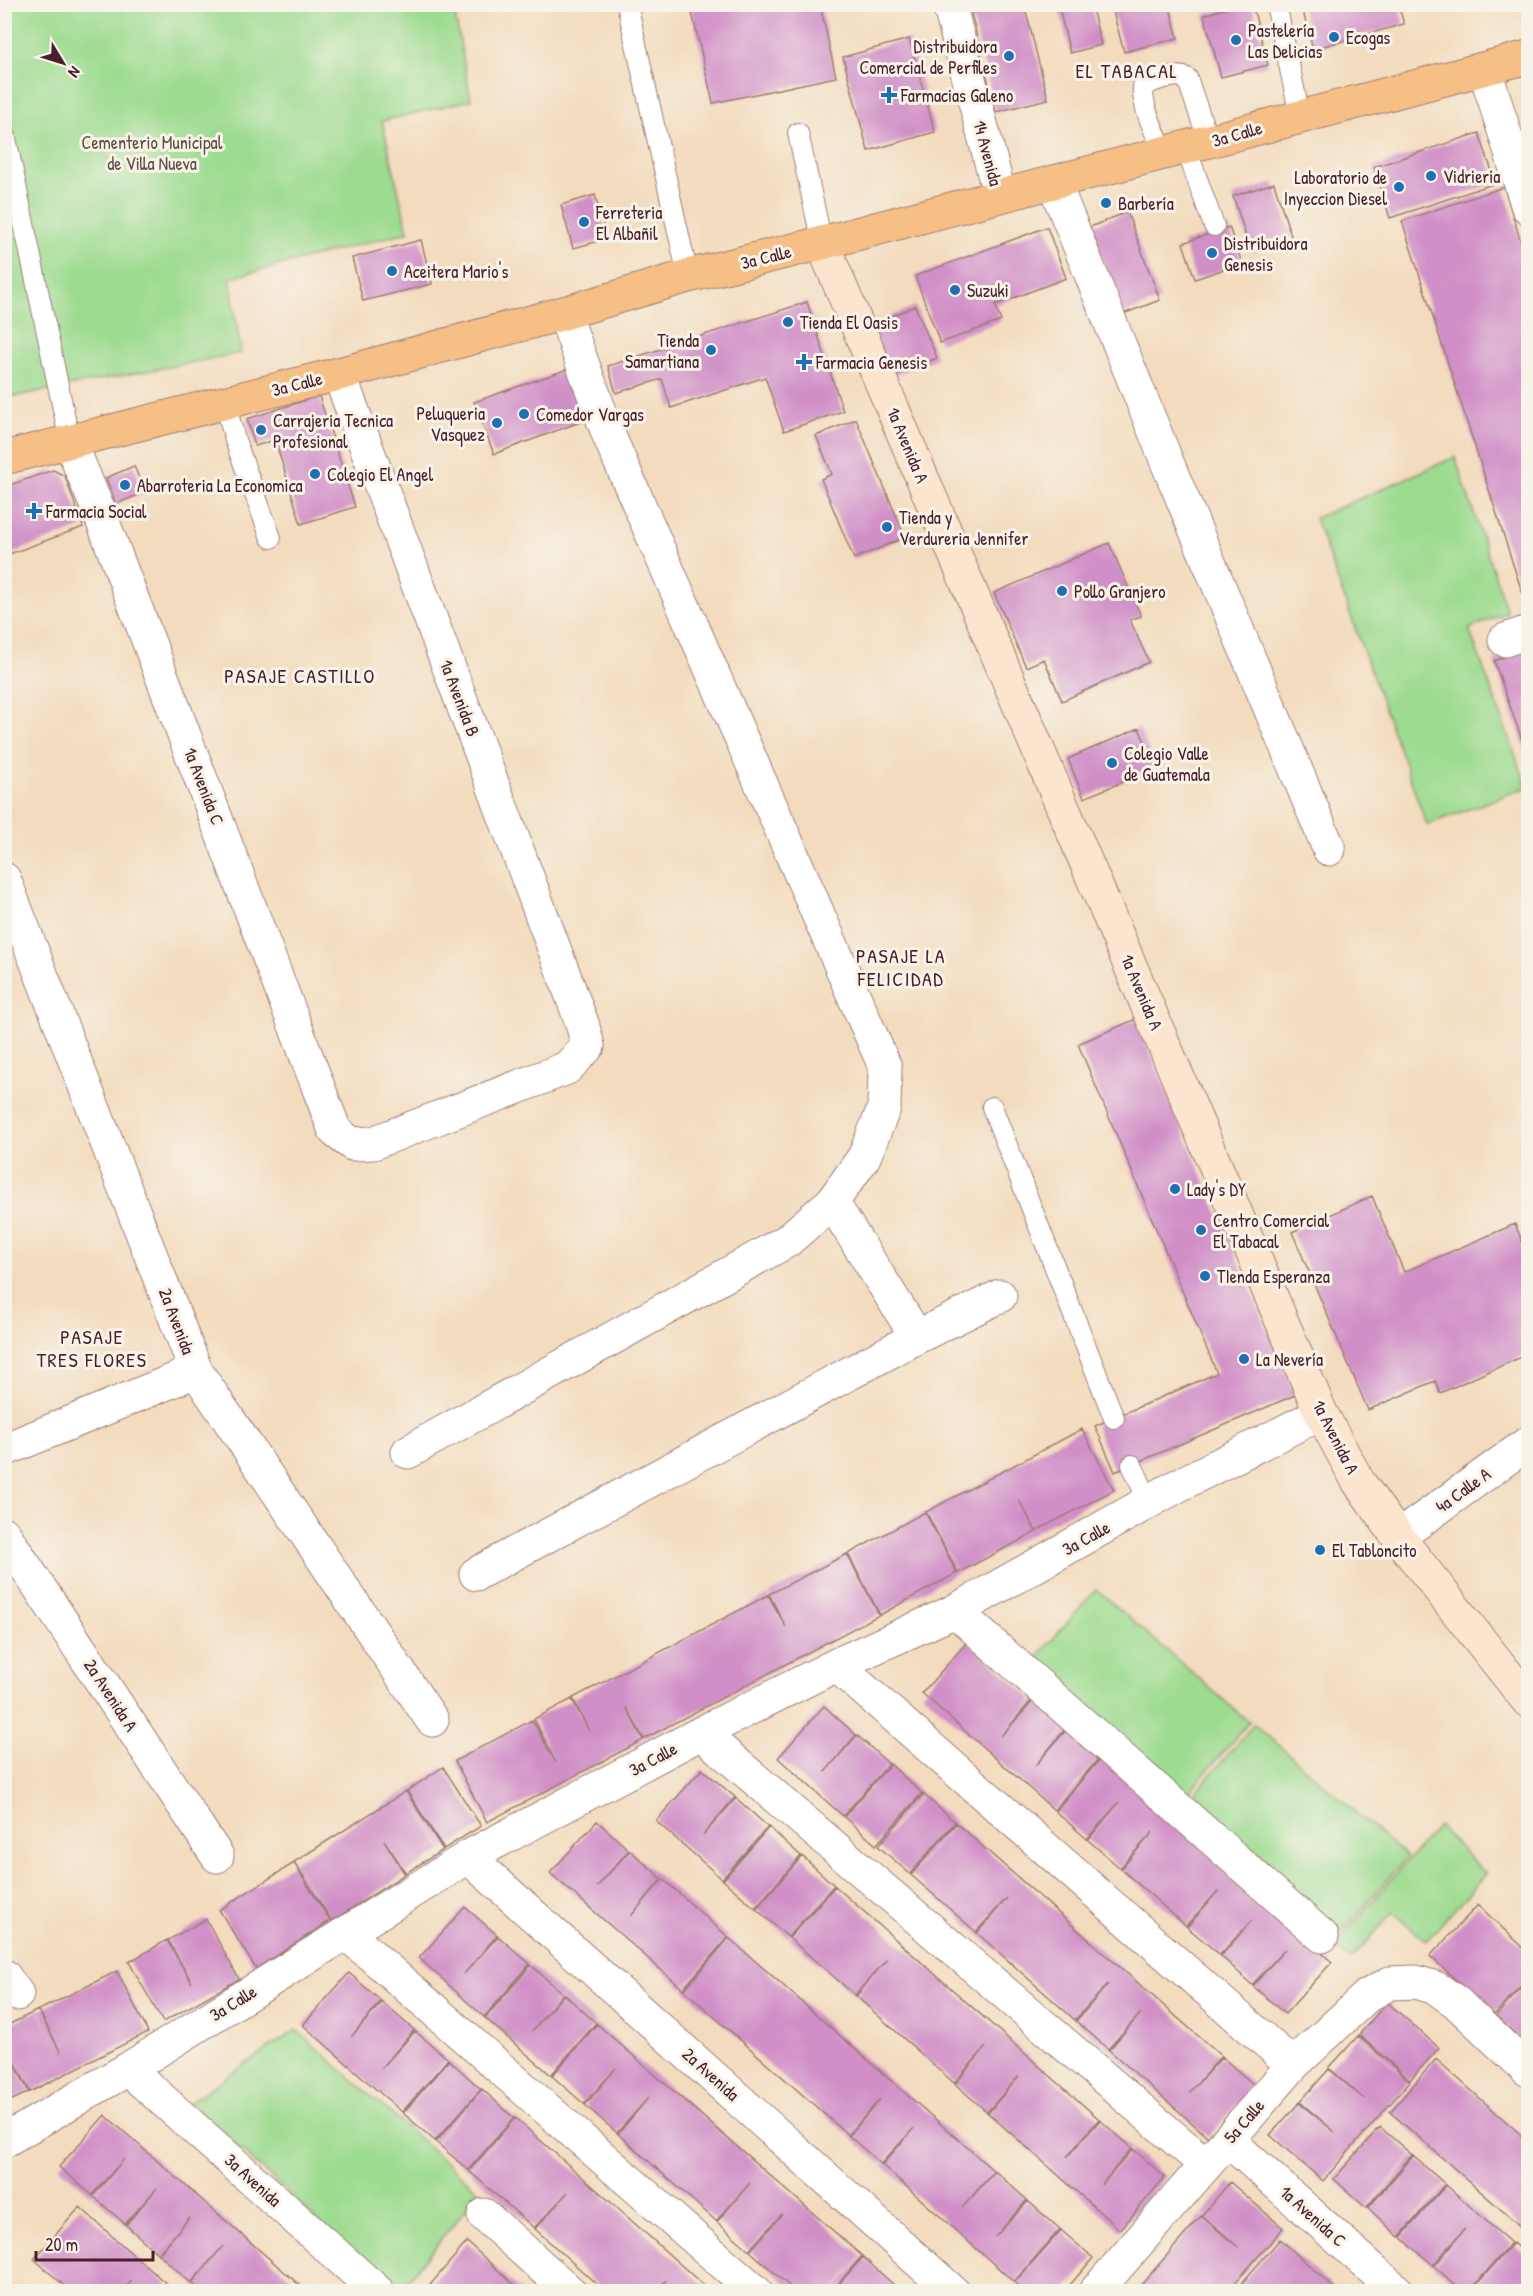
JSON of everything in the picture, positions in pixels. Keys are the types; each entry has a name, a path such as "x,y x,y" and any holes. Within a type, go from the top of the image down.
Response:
{"main road":[{"name":"3a Calle","path":"4,458 339,374 564,313 688,276 1054,183 1528,57"}],"street":[{"name":"14 Avenida","path":"949,4 1000,196"},
{"path":"1485,70 1528,207"},
{"path":"1054,183 1167,462 1329,849"},
{"name":"1a Avenida A","path":"822,243 1321,1413 1358,1481 1398,1536 1528,1701"},
{"path":"408,1452 787,1241 832,1202 864,1157 884,1108 885,1066 609,436 564,313"},
{"name":"1a Avenida B","path":"335,1131 352,1144 373,1143 567,1068 588,1046 582,1023 339,374"},
{"name":"1a Avenida C","path":"70,442 100,514 335,1131"},
{"name":"2a Avenida","path":"4,879 196,1371 432,1720"},
{"path":"832,1202 917,1337"},
{"path":"476,1574 917,1337 1000,1296"},
{"path":"4,1450 196,1371"},
{"name":"3a Calle","path":"4,2141 128,2068 468,1857 701,1733 836,1665 955,1611 1177,1486 1321,1413"},
{"name":"4a Calle A","path":"1398,1536 1528,1443"},
{"name":"2a Avenida A","path":"4,1534 217,1856"},
{"path":"955,1611 1322,1936"},
{"path":"836,1665 1293,2065"},
{"path":"701,1733 1206,2165"},
{"name":"2a Avenida","path":"468,1857 953,2292"},
{"path":"346,1933 756,2292"},
{"name":"5a Calle","path":"1095,2292 1293,2065 1367,1996 1390,1983 1416,1982 1436,1988 1456,2002 1528,2070"},
{"name":"3a Avenida","path":"128,2068 378,2292"},
{"name":"1a Avenida C","path":"1228,2140 1398,2292"},
{"path":"484,2215 570,2292"}],"lane":[{"path":"627,4 688,276"},
{"path":"1276,4 1300,116"},
{"path":"4,129 70,442"},
{"path":"798,133 822,243"},
{"path":"1186,148 1214,226"},
{"path":"225,402 271,538"},
{"path":"992,1107 1113,1418"},
{"path":"1132,1465 1149,1502"}],"green space":[{"name":"Cementerio Municipal de Villa Nueva","path":"5,5 453,5 471,100 382,121 408,232 230,278 241,353 5,398"},
{"path":"1455,457 1507,612 1469,629 1527,787 1427,825 1315,518"},
{"path":"1096,1589 1249,1722 1182,1800 1028,1668"},
{"path":"1254,1724 1407,1857 1339,1935 1186,1803"},
{"path":"1438,1826 1486,1874 1426,1941 1393,1912 1351,1960 1334,1946"},
{"path":"296,2030 480,2192 399,2291 394,2291 189,2102"}],"building":[{"path":"690,4 820,4 836,77 713,103"},
{"name":"Distribuidora Comercial de Perfiles","path":"1004,4 1024,4 1048,99 996,112 971,13"},
{"path":"1058,4 1091,4 1101,45 1070,53"},
{"path":"1111,4 1169,4 1178,38 1124,52"},
{"name":"Pastelería Las Delicias","path":"1240,4 1252,4 1268,65 1221,77 1204,15"},
{"name":"Ecogas","path":"1301,4 1398,4 1404,24 1313,49"},
{"name":"Farmacias Galeno","path":"909,39 935,132 868,151 843,57"},
{"path":"1479,133 1496,183 1390,218 1374,167"},
{"path":"1274,183 1292,239 1251,252 1233,196"},
{"path":"1504,187 1528,265 1528,590 1522,592 1402,221"},
{"name":"Ferreteria El Albañil","path":"595,195 607,239 573,248 561,205"},
{"path":"1127,212 1160,300 1123,314 1090,227"},
{"path":"1047,227 1066,278 995,305 1001,321 940,343 915,276"},
{"name":"Distribuidora Genesis","path":"1229,227 1242,263 1195,279 1183,243"},
{"name":"Aceitera Mario's","path":"421,240 432,284 363,301 352,258"},
{"path":"807,302 843,411 784,431 765,377 671,408 662,379 616,393 608,366"},
{"path":"915,306 937,358 887,379 866,327"},
{"path":"568,369 585,420 494,454 474,402"},
{"name":"Colegio El Angel","path":"319,396 355,507 301,524 275,440 255,446 247,419"},
{"path":"856,419 905,537 854,559 821,479 832,474 816,436"},
{"name":"Abarroteria La Economica","path":"134,466 145,492 116,504 106,478"},
{"path":"53,470 65,476 83,527 4,556 4,487"},
{"path":"1109,543 1141,616 1130,620 1149,662 1062,701 1044,659 1026,667 994,593"},
{"path":"1528,648 1528,757 1494,661"},
{"name":"Colegio Valle de Guatemala","path":"1139,728 1156,768 1084,798 1068,759"},
{"path":"1136,1019 1295,1395 1115,1472 1095,1426 1217,1373 1078,1044"},
{"path":"1372,1196 1404,1272 1515,1224 1528,1256 1528,1354 1440,1393 1435,1381 1368,1410 1292,1232"},
{"path":"1082,1429 1114,1490 1036,1531 1019,1500 1036,1532 958,1573 926,1512"},
{"path":"925,1512 957,1573 880,1615 848,1554"},
{"path":"847,1554 879,1615 644,1739 626,1707 643,1740 487,1822 455,1761 532,1720 556,1763 534,1719 572,1699 589,1731 573,1698 768,1595 786,1627 769,1594"},
{"path":"968,1641 1033,1699 1001,1736 1034,1700 1066,1728 1035,1766 1067,1729 1100,1757 1054,1810 922,1693"},
{"path":"824,1706 856,1735 825,1772 857,1735 889,1764 843,1816 778,1758"},
{"path":"1101,1758 1332,1962 1285,2014 1253,1986 1285,1949 1252,1985 1221,1956 1252,1920 1220,1955 1187,1927 1219,1890 1186,1926 1121,1869 1153,1832 1120,1868 1088,1840 1119,1802 1087,1839 1055,1811"},
{"path":"890,1764 922,1793 876,1845 844,1817"},
{"path":"443,1767 481,1826 444,1849 407,1791"},
{"path":"702,1769 735,1797 703,1835 736,1798 768,1827 722,1879 656,1821"},
{"path":"406,1791 443,1850 406,1873 384,1840 405,1874 332,1921 294,1862"},
{"path":"923,1794 955,1822 910,1874 878,1846"},
{"path":"597,1821 629,1850 597,1887 630,1850 662,1879 631,1916 663,1879 728,1937 683,1989 550,1873"},
{"path":"956,1823 1221,2056 1189,2093 1222,2057 1254,2085 1208,2137 1109,2050 1141,2013 1108,2049 1076,2021 1108,1984 1075,2020 977,1933 1007,1898 976,1932 911,1875"},
{"path":"769,1827 801,1856 755,1908 723,1880"},
{"path":"802,1856 834,1885 788,1937 756,1909"},
{"path":"294,1863 330,1921 256,1969 219,1910"},
{"path":"835,1886 1099,2119 1067,2157 1100,2120 1132,2148 1101,2185 1133,2149 1165,2177 1120,2230 988,2113 1019,2076 987,2112 955,2084 986,2047 954,2083 856,1996 887,1959 855,1995 789,1938"},
{"path":"1478,1905 1528,1952 1528,1978 1494,2015 1430,1956"},
{"path":"465,1907 497,1935 464,1974 498,1936 530,1964 484,2017 419,1958"},
{"path":"206,1919 239,1979 163,2022 129,1962 167,1940 192,1983 168,1940"},
{"path":"729,1938 994,2171 962,2208 995,2171 1027,2200 995,2237 1028,2201 1060,2229 1014,2282 882,2165 914,2128 881,2164 849,2136 880,2099 848,2135 684,1990"},
{"path":"531,1965 563,1994 532,2031 564,1994 596,2023 551,2075 485,2018"},
{"path":"117,1971 148,2032 30,2092 4,2040 4,2027 38,2010 61,2053 39,2010"},
{"path":"349,1973 381,2001 351,2037 382,2002 414,2030 381,2069 415,2031 448,2059 402,2112 303,2025"},
{"path":"1528,1980 1528,2043 1527,2045 1496,2016"},
{"path":"1387,2002 1439,2048 1410,2080 1359,2035"},
{"path":"597,2024 862,2256 831,2292 796,2292 750,2251 782,2214 749,2250 717,2222 750,2183 716,2221 618,2134 649,2097 617,2133 585,2105 616,2068 584,2104 552,2076"},
{"path":"1358,2036 1410,2081 1323,2181 1270,2135 1299,2103 1335,2132 1300,2102 1329,2069 1364,2099 1329,2068"},
{"path":"4,2042 29,2092 4,2104"},
{"path":"1436,2059 1528,2141 1528,2233 1390,2112"},
{"path":"449,2060 481,2089 435,2141 403,2113"},
{"path":"482,2089 514,2118 468,2170 436,2142"},
{"path":"105,2115 304,2289 301,2292 201,2292 192,2283 223,2246 191,2283 159,2254 190,2217 158,2254 126,2225 157,2188 125,2224 93,2196 124,2159 92,2195 59,2167"},
{"path":"515,2118 711,2292 657,2292 666,2280 655,2292 606,2292 535,2229 568,2192 534,2228 469,2171"},
{"path":"1380,2127 1412,2155 1366,2208 1334,2179"},
{"path":"1413,2156 1445,2184 1399,2237 1368,2208"},
{"path":"1230,2182 1283,2228 1227,2292 1135,2292 1201,2216 1238,2247 1202,2215"},
{"path":"1446,2185 1511,2243 1469,2292 1463,2292 1434,2266 1465,2229 1433,2265 1401,2237"},
{"path":"80,2207 176,2292 123,2292 132,2280 122,2292 71,2292 34,2259"},
{"path":"1061,2230 1093,2258 1064,2292 1025,2292 1015,2282"},
{"path":"1280,2239 1339,2292 1293,2292 1298,2284 1291,2292 1234,2292"},
{"path":"467,2242 522,2292 424,2292"},
{"path":"1513,2243 1528,2257 1528,2291 1470,2292"},
{"path":"863,2257 895,2286 890,2292 832,2292"}],"place":[{"name":"Ecogas","path":"1334,37"},
{"name":"Pastelería Las Delicias","path":"1236,40"},
{"name":"Distribuidora Comercial de Perfiles","path":"1009,56"},
{"name":"Farmacias Galeno","path":"889,95"},
{"name":"Vidrieria","path":"1431,176"},
{"name":"Laboratorio de Inyeccion Diesel","path":"1399,187"},
{"name":"Barbería","path":"1106,203"},
{"name":"Ferreteria El Albañil","path":"584,222"},
{"name":"Distribuidora Genesis","path":"1212,253"},
{"name":"Aceitera Mario's","path":"392,271"},
{"name":"Suzuki","path":"955,290"},
{"name":"Tienda El Oasis","path":"788,322"},
{"name":"Tienda Samartiana","path":"711,350"},
{"name":"Farmacia Genesis","path":"804,362"},
{"name":"Comedor Vargas","path":"524,414"},
{"name":"Peluqueria Vasquez","path":"497,423"},
{"name":"Carrajeria Tecnica Profesional","path":"261,430"},
{"name":"Colegio El Angel","path":"315,474"},
{"name":"Abarroteria La Economica","path":"125,485"},
{"name":"Farmacia Social","path":"34,511"},
{"name":"Tienda y Verdureria Jennifer","path":"887,527"},
{"name":"Pollo Granjero","path":"1062,591"},
{"name":"Colegio Valle de Guatemala","path":"1112,763"},
{"name":"Lady's DY","path":"1175,1189"},
{"name":"Centro Comercial El Tabacal","path":"1201,1230"},
{"name":"TIenda Esperanza","path":"1205,1276"},
{"name":"La Nevería","path":"1244,1359"},
{"name":"El Tabloncito","path":"1320,1550"}],"district":[{"name":"EL TABACAL","path":"1127,70"},
{"name":"PASAJE CASTILLO","path":"300,675"},
{"name":"PASAJE LA FELICIDAD","path":"901,966"},
{"name":"PASAJE TRES FLORES","path":"92,1348"}]}
